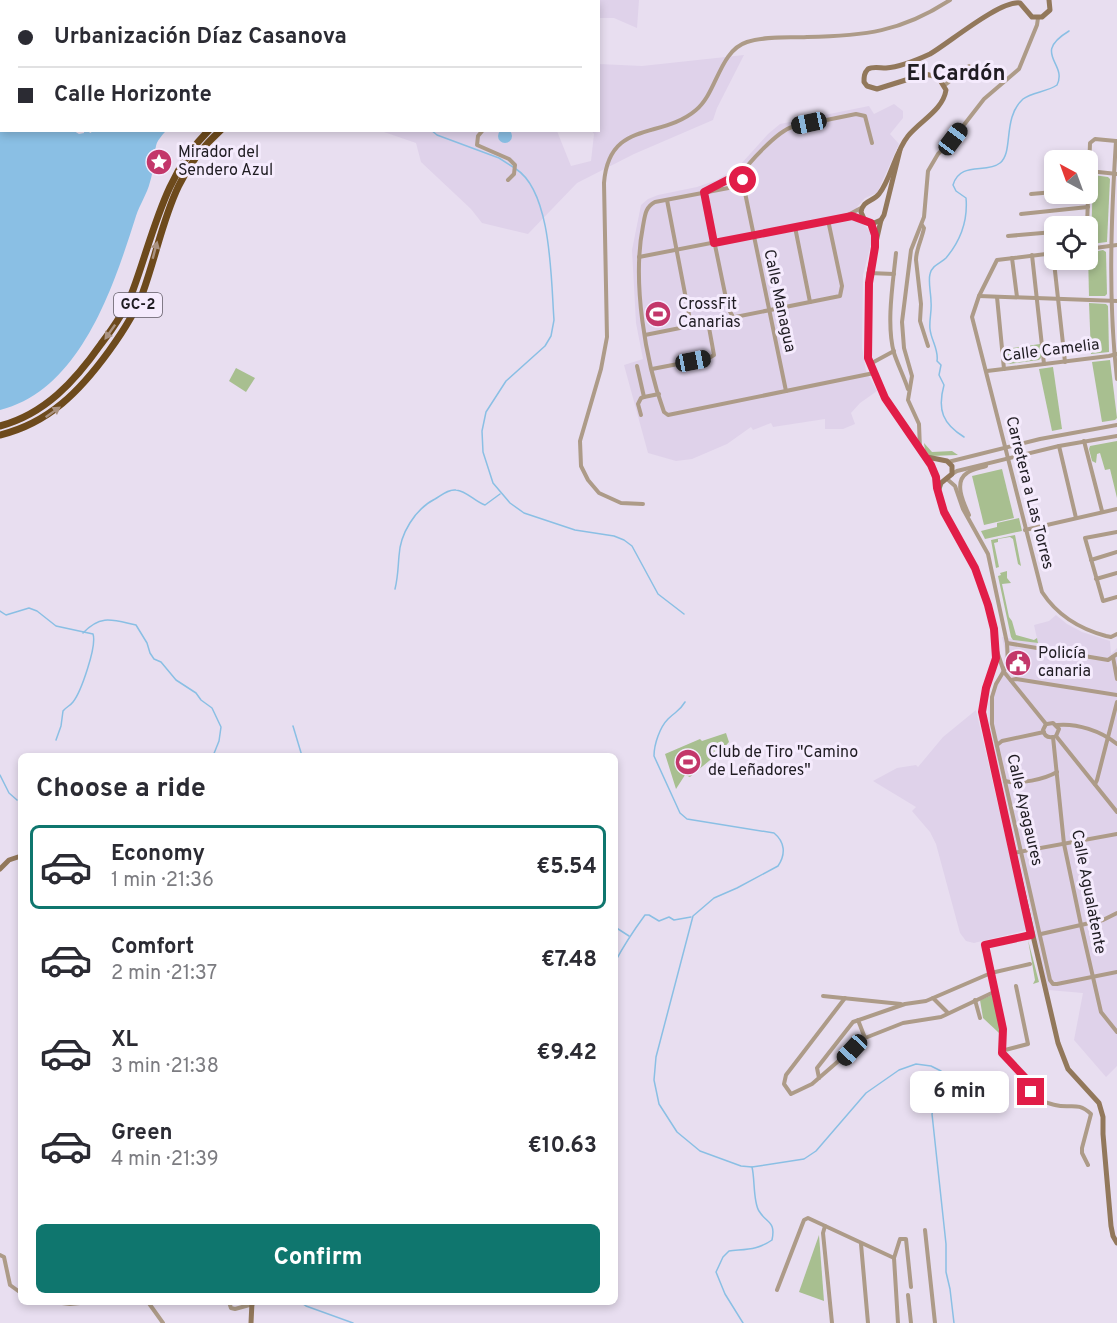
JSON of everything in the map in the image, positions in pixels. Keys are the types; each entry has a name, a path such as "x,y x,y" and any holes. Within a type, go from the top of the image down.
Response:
{"highway":[{"path":"194,141 201,132"},
{"name":"GC-2","path":"0,426 23,417 54,398 78,374 114,327 126,307 162,201 184,160 207,132"},
{"name":"GC-2","path":"0,435 27,427 60,407 85,382 115,344 142,294 172,198 187,170 221,132"},
{"path":"149,240 151,224 178,162"}],"street":[{"path":"643,504 621,503 599,493 588,480 581,466 580,441 601,369 607,337 604,183 611,155 616,148 630,138 696,111 704,102 731,55 748,42 775,38 832,37 885,30 921,18 950,0"},
{"path":"845,217 881,192 908,135 941,103 945,96 945,85 938,77 925,74 872,89 867,86 864,77 869,68 895,67 926,56 987,14 1009,2 1020,3 1031,16 1038,18 1048,12 1049,0"},
{"path":"952,474 952,466 944,461 930,458 920,449 919,424 909,402 912,376 904,348 902,322 911,249 922,225 927,178 933,163 984,99 1019,69 1038,18"},
{"path":"945,85 969,66"},
{"path":"872,143 865,116 856,114 784,129 773,138 741,178 740,186 649,205 646,211 639,257 645,334 664,412 668,415 874,373"},
{"path":"481,132 478,136 477,145 509,159 515,165 514,174 508,180"},
{"path":"1091,150 1092,141 1116,141 1111,246 1117,379"},
{"path":"900,150 869,273 867,351 870,364 892,409 935,474 955,486 963,509 973,525"},
{"path":"1098,171 1115,174"},
{"path":"705,192 734,176 741,178"},
{"path":"734,176 731,182 736,186"},
{"name":"Calle Managua","path":"741,178 786,391"},
{"path":"705,192 728,308 733,317"},
{"path":"1031,194 1044,193"},
{"path":"667,200 691,325"},
{"path":"872,200 880,202 884,209"},
{"path":"1022,214 1088,207 1088,216"},
{"path":"861,208 863,219"},
{"path":"639,257 845,217 857,217 871,223 881,220"},
{"path":"645,334 839,296 842,286 828,220"},
{"path":"871,223 875,235 875,247"},
{"path":"922,225 923,234 916,260 921,304 920,321 928,346"},
{"path":"795,227 810,302"},
{"path":"1008,236 1044,233"},
{"path":"1098,248 1117,245"},
{"path":"896,253 891,324 894,351 909,390"},
{"path":"1044,254 997,260 979,297 1115,301"},
{"path":"1032,255 1044,364"},
{"path":"1012,258 1017,297"},
{"path":"1055,270 1065,362"},
{"path":"869,273 894,274"},
{"name":"Carretera a Las Torres","path":"979,297 972,317 1040,587 1046,598 1063,616 1076,625 1111,637 1117,634"},
{"path":"997,297 1004,369"},
{"path":"652,369 709,358 714,355 708,322"},
{"path":"870,364 894,351"},
{"name":"Calle Camelia","path":"987,371 1116,354"},
{"path":"637,366 644,397"},
{"path":"641,416 638,404 641,398 659,394"},
{"path":"1117,425 1049,437 944,461 936,464 935,474 944,512 980,579 993,621 996,661 986,688 982,712 1018,852 1019,878 1031,935 1063,1060 1068,1069 1099,1103 1102,1110 1102,1134 1117,1243"},
{"path":"938,494 940,485 957,471 1059,446 1117,436"},
{"path":"1084,441 1102,511"},
{"path":"1059,446 1076,518"},
{"path":"973,525 961,494 961,481 967,473 995,461"},
{"path":"1025,530 1117,509"},
{"name":"Calle Ayagaures","path":"973,525 988,554 1007,643 1008,664 996,684 990,709 1018,852 1041,934 1050,980 1053,984 1093,977"},
{"path":"1117,532 1085,538 1102,601 1117,597"},
{"path":"1091,560 1117,552"},
{"path":"1096,579 1117,573"},
{"path":"1007,643 1108,660 1115,656 1117,679"},
{"path":"996,649 1004,672 1046,724"},
{"path":"1011,680 1117,695"},
{"path":"1095,784 1117,702"},
{"path":"1046,724 1051,722 1057,725 1076,726 1108,737 1117,744"},
{"path":"1044,732 1046,724"},
{"path":"1055,737 1059,732 1057,725"},
{"path":"997,745 1002,741 1044,732"},
{"path":"1044,732 1046,736 1055,737 1064,746 1117,812"},
{"name":"Calle Agualatente","path":"1055,737 1054,750 1064,844 1081,925 1101,1012 1117,1032"},
{"path":"1054,750 1064,746"},
{"path":"1004,781 1014,782 1049,776 1057,772"},
{"path":"1018,852 1117,834"},
{"path":"0,869 9,860 18,857"},
{"path":"1041,934 1103,920 1117,913"},
{"path":"1031,935 985,945 1003,1029 1002,1049 1004,1057 1030,1083 1031,1092 1036,1100 1048,1101 1054,1105 1080,1106 1091,1114 1092,1118 1086,1130 1082,1148 1088,1165"},
{"path":"819,1078 817,1068 849,1025 858,1020 905,1004 933,998 991,973 1030,964"},
{"path":"1093,977 1117,972"},
{"path":"1002,1049 1028,1044 1016,986"},
{"path":"845,998 786,1075 784,1084 791,1094 812,1084 866,1038 895,1026 941,1017 996,991"},
{"path":"823,996 905,1004"},
{"path":"933,998 948,1013"},
{"path":"975,1000 980,1018"},
{"path":"858,1020 866,1038"},
{"path":"777,1290 804,1220 808,1218 894,1258"},
{"path":"825,1226 823,1233 832,1323"},
{"path":"925,1230 935,1323"},
{"path":"898,1323 894,1258 900,1239 906,1239 911,1287"},
{"path":"861,1243 868,1323"},
{"path":"0,1255 7,1263 10,1285 18,1291"},
{"path":"908,1295 911,1323"},
{"path":"150,1305 163,1323"},
{"path":"230,1305 235,1309 247,1305"},
{"path":"251,1323 253,1305"}],"shaded area":[{"path":"600,0 639,0 637,28 614,18 600,18"},
{"path":"744,55 713,120 634,154 577,183 528,234 482,223 471,209 421,162 416,143 384,132 557,132 571,166 591,161 593,132 600,132 600,64 642,66"},
{"path":"894,104 903,111 903,118 890,134 899,144 877,193 865,198 857,207 861,222 871,232 872,240 863,275 862,348 866,371 877,391 860,403 851,413 855,424 843,429 825,429 825,419 773,427 771,423 753,430 751,427 727,444 692,459 676,461 648,453 624,365 643,359 636,323 632,250 641,205 658,195 697,187 717,180 740,165 780,124 869,106 874,114"},
{"path":"1056,615 1082,632 1110,641 1111,654 1117,648 1117,1066 1106,1077 1074,1040 1083,993 1048,990 989,724 988,704 1004,662 1005,651 1002,637 1038,643 1034,625 1049,621"},
{"path":"976,710 1027,930 974,943 966,941 960,933 936,844 930,832 912,811 916,807 873,781 897,768 916,765 918,767 943,737"}],"green space":[{"path":"1098,176 1108,177 1110,179 1107,242 1098,243 1098,216 1092,216 1092,204 1098,204"},
{"path":"1098,251 1106,252 1107,294 1089,296 1088,270 1098,270"},
{"path":"1089,303 1108,306 1109,352 1091,354"},
{"path":"1040,344 1041,358 1039,360 1006,363 1005,349"},
{"path":"1110,360 1117,418 1102,422 1092,362"},
{"path":"1053,367 1062,429 1052,431 1039,369"},
{"path":"236,368 255,378 246,392 229,381"},
{"path":"1117,441 1117,498 1110,469 1105,470 1100,453 1097,454 1096,463 1092,461 1089,449 1090,446"},
{"path":"924,443 932,452 952,451 958,455 930,456 925,450"},
{"path":"1002,469 1014,518 984,525 972,476"},
{"path":"1019,518 1022,531 985,539 981,531 997,527 997,523"},
{"path":"1015,535 1021,566 1018,564 1013,539 1010,537 998,539 998,542 994,543 999,567 996,568 991,540"},
{"path":"1007,571 1007,578 1011,583 1002,584 1009,617 1016,635 1034,640 1037,638 1038,643 1013,640 1011,637 998,576"},
{"name":"Club de Tiro \"Camino de Leñadores\"","path":"726,733 729,742 690,777 685,775 676,789 665,754 700,739 702,741"},
{"path":"1028,940 1039,982 1033,984 1035,980"},
{"path":"992,995 999,1033 983,1018 980,1000"},
{"path":"819,1235 824,1301 799,1292"}],"water":[{"path":"0,132 76,132 79,134 84,132 165,132 157,144 149,186 117,273 90,331 73,358 52,381 28,399 0,410"},
{"path":"500,132 511,133 510,141 505,143 500,141"}],"waterway":[{"path":"964,437 951,427 943,416 941,402 944,385 939,375 941,365 937,361 930,326 930,274 956,244 966,215 966,198 956,191 953,185 961,173 994,166 1004,158 1010,125 1017,107 1023,99 1057,85 1058,71 1051,52 1058,39 1069,31"},
{"path":"433,132 499,158 513,167"},
{"path":"516,169 528,180 537,197 543,217 550,261 554,320 551,336 545,346 506,381 486,412 482,431 483,452 493,483 510,503 524,513 575,530 614,536 624,540 632,546 658,594 684,614"},
{"path":"395,589 402,539 410,523 421,509 450,490 464,492 485,505 500,494"},
{"path":"0,611 6,615 29,608 37,611 56,626 93,634 93,648 84,679 73,702 63,711 56,740"},
{"path":"83,633 96,623 108,620 136,625 154,659 161,662 176,680 196,693 212,708 221,727 214,753"},
{"path":"685,702 662,726 654,751 654,756 680,813 687,819 774,833 782,844 783,853 778,866 714,898 693,916 656,1057 654,1080 659,1104 677,1132 700,1151 741,1166 752,1167 804,1159 816,1151 866,1093 899,1070 916,1064 931,1066 941,1071 941,1089 932,1114 946,1244 946,1272 954,1323"},
{"path":"293,726 301,753"},
{"path":"0,775 9,793 17,800"},
{"path":"618,957 645,915 659,921 669,917 674,920 691,917"},
{"path":"618,929 629,936"},
{"path":"743,1323 725,1294 716,1272 723,1257 729,1251 757,1247 772,1240 772,1226 757,1207 752,1167"},
{"path":"304,1305 353,1323"}],"place":[{"name":"Mirador del Sendero Azul","path":"159,162"},
{"name":"CrossFit Canarias","path":"658,314"},
{"name":"Policía canaria","path":"1018,663"},
{"name":"Club de Tiro \"Camino de Leñadores\"","path":"688,762"}],"district":[{"name":"El Cardón","path":"956,74"}],"route":[{"path":"743,180 737,175 704,192 714,243 852,216 871,223 875,235 869,283 867,351 870,364 885,398 931,465 944,512 980,579 993,621 996,658 986,688 982,712 1031,935 985,945 1003,1029 1002,1053 1022,1072 1030,1083 1031,1092"}]}
